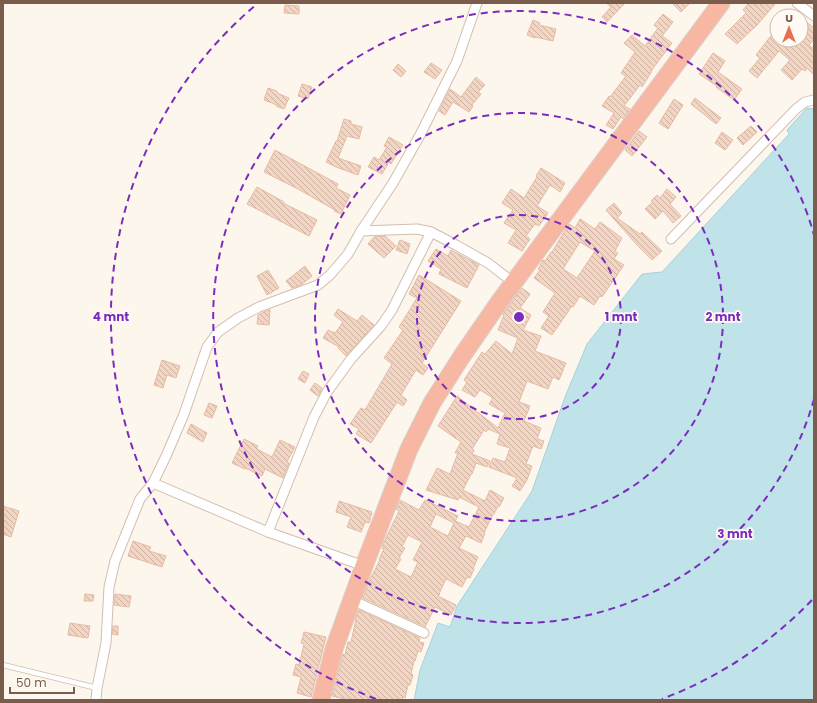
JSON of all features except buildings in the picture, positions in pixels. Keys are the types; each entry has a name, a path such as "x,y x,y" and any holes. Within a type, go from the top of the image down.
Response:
{"highway":[{"path":"321,700 334,649 364,566 410,449 432,403 462,356 514,283 721,3"}],"street":[{"path":"96,700 106,643 109,587 115,561 140,499 153,483 167,454 184,414 207,348 218,332 238,318 259,307 318,285 330,275 348,254 361,231 393,183 420,135 457,61 476,3"},
{"path":"797,3 814,16"},
{"path":"671,240 796,109 805,102 814,100"},
{"path":"361,231 417,230 431,232 488,264 514,283"},
{"path":"268,532 314,417 327,392 351,359 381,326 392,310 431,232"},
{"path":"153,483 268,532 364,566"},
{"path":"352,600 424,633"}],"lane":[{"path":"3,665 97,688"}],"water":[{"path":"807,108 814,109 814,700 414,700 420,670 438,623 450,627 457,606 532,491 565,397 587,344 642,274 662,272 789,134 787,130"}]}
